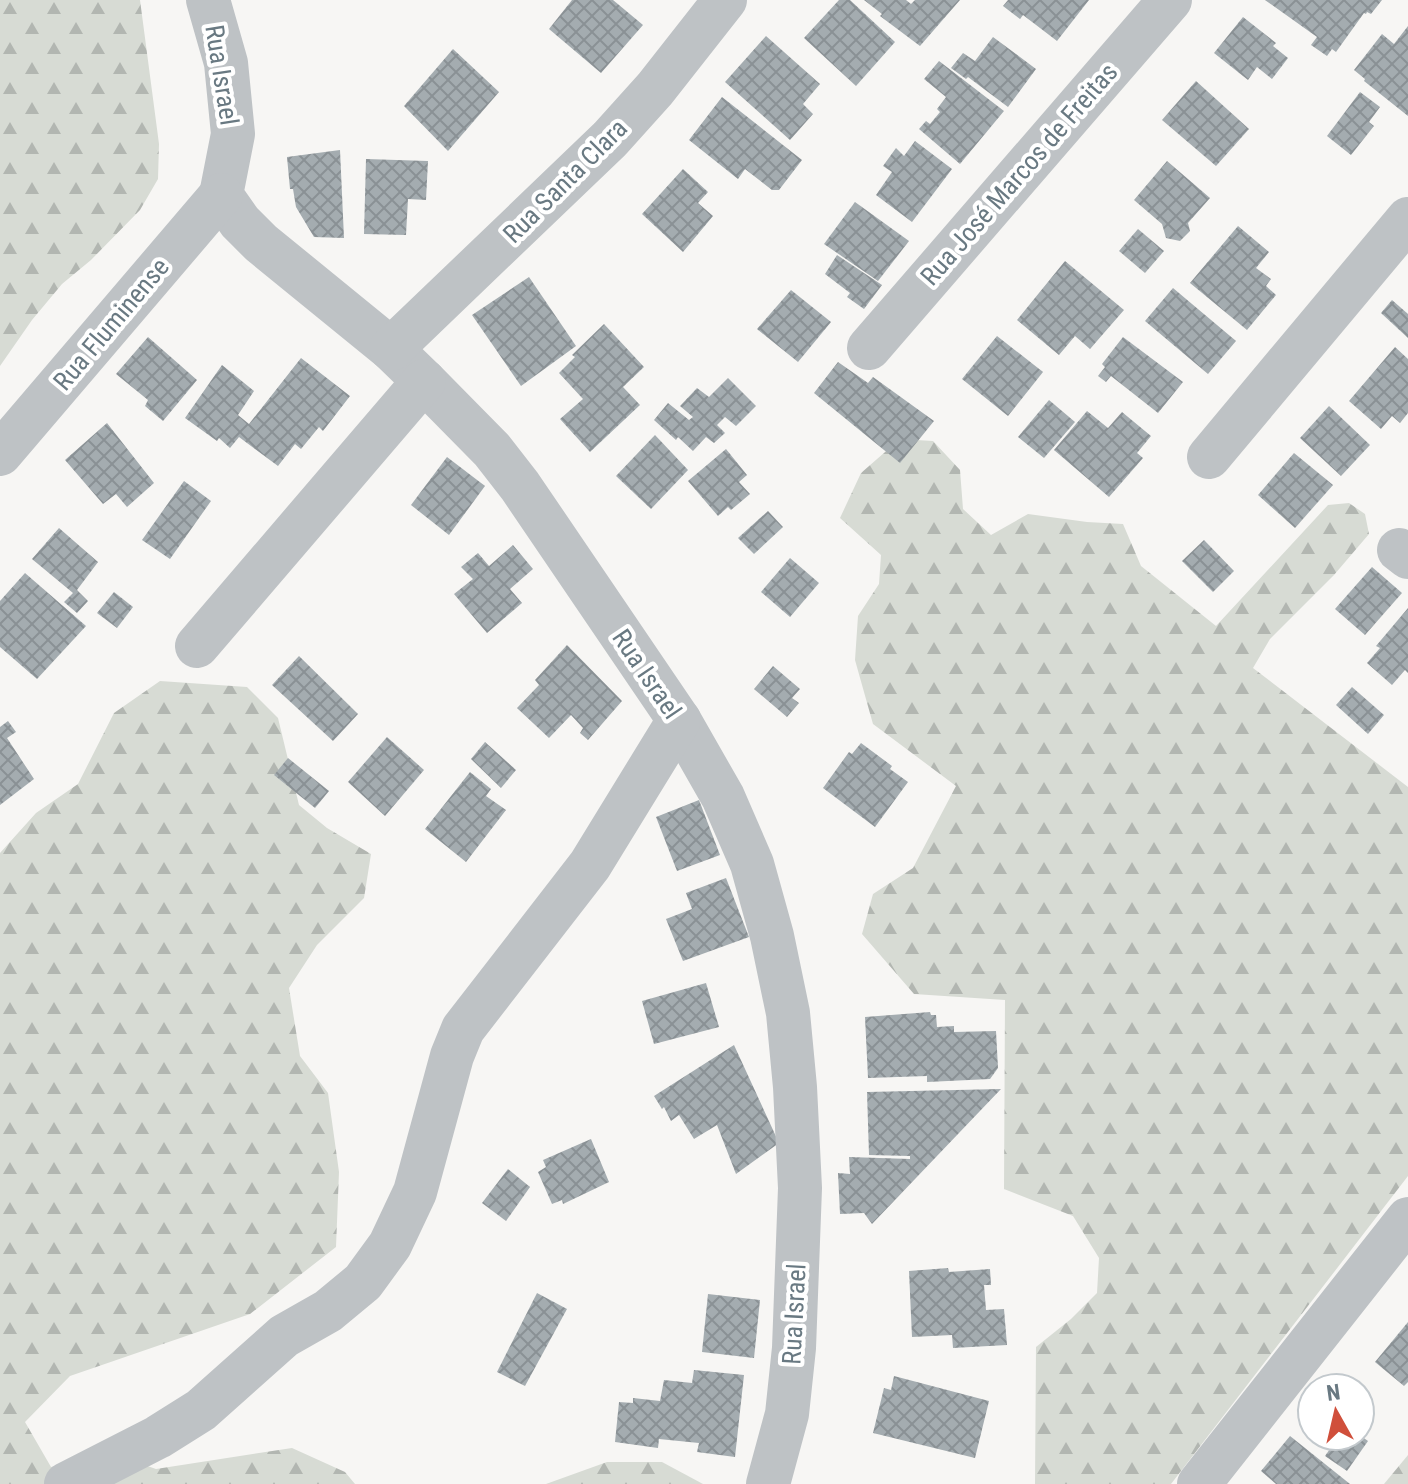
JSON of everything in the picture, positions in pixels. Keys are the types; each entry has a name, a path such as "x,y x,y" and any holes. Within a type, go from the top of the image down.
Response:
{"street":[{"name":"Rua Israel","path":"208,0 226,63 233,134 221,195 240,222 261,243 391,349 492,450 520,486 679,720 723,797 752,864 772,936 788,1013 800,1188 794,1348 787,1414 768,1484"},
{"name":"Rua Santa Clara","path":"391,349 610,139 655,89 725,0"},
{"name":"Rua José Marcos de Freitas","path":"869,348 1170,0"},
{"name":"Rua Fluminense","path":"0,454 221,195"},
{"path":"1209,457 1408,219"},
{"path":"197,646 424,381"},
{"path":"66,1484 158,1437 201,1410 284,1336 328,1311 363,1282 390,1245 415,1192 452,1056 463,1029 590,865 679,720"},
{"path":"1199,1484 1408,1219"}],"green space":[{"path":"0,0 140,0 159,144 158,179 140,210 91,260 62,284 0,366"},
{"path":"900,439 933,441 960,470 963,509 991,535 1028,514 1123,524 1141,566 1216,626 1328,505 1349,503 1365,514 1369,534 1334,575 1270,639 1253,668 1408,787 1408,1176 1171,1484 1035,1484 1036,1347 1097,1293 1099,1258 1073,1216 1004,1189 1005,1000 914,994 862,934 873,894 913,868 956,786 873,724 855,660 858,616 879,584 881,555 840,518 861,473"},
{"path":"160,681 247,687 278,718 299,805 327,828 371,854 364,898 317,945 289,988 300,1056 328,1093 339,1172 336,1247 250,1314 70,1376 25,1422 51,1467 116,1455 156,1469 292,1448 345,1472 355,1484 0,1484 0,853 36,813 78,784 114,713"},
{"path":"1408,1455 1408,1484 1384,1484"},
{"path":"607,1462 662,1462 703,1484 546,1484"}],"building":[{"path":"572,0 613,0 643,25 601,73 549,29"},
{"path":"839,0 850,0 895,42 856,86 804,38"},
{"path":"864,0 906,0 911,4 915,0 960,0 920,46"},
{"path":"1008,0 1089,0 1057,41 1023,15 1020,19 1003,6"},
{"path":"1265,0 1382,0 1371,14 1364,13 1336,52 1332,49 1327,56 1311,45 1317,37"},
{"path":"1243,17 1276,43 1273,46 1288,58 1272,79 1257,67 1248,80 1214,53"},
{"path":"1408,26 1408,116 1354,70 1382,34 1394,44"},
{"path":"766,36 820,84 803,104 813,114 790,140 725,82"},
{"path":"993,37 1036,69 1008,107 951,68 963,53 975,61"},
{"path":"453,49 499,92 448,151 404,106"},
{"path":"939,61 1004,111 960,164 919,129 926,121 930,124 940,112 937,109 946,97 924,79"},
{"path":"1196,81 1249,129 1216,166 1162,120"},
{"path":"1360,92 1380,107 1369,122 1374,126 1351,155 1327,136"},
{"path":"722,97 802,160 779,190 772,190 745,169 738,179 689,140"},
{"path":"915,141 952,169 912,222 876,195 892,172 883,166 896,148 904,156"},
{"path":"340,150 344,238 314,237 296,207 293,189 290,189 287,157"},
{"path":"366,159 428,161 426,200 408,199 406,235 364,234"},
{"path":"1167,161 1210,198 1188,223 1190,231 1180,241 1166,238 1162,224 1134,200"},
{"path":"683,169 708,192 698,203 713,216 683,252 642,214"},
{"path":"855,202 909,241 878,281 824,244"},
{"path":"1238,226 1269,252 1256,268 1271,279 1266,286 1276,295 1247,330 1190,283"},
{"path":"1138,229 1164,251 1145,273 1119,251"},
{"path":"837,255 882,285 864,309 847,297 850,293 825,274"},
{"path":"1065,261 1124,310 1090,349 1075,336 1059,355 1017,320"},
{"path":"529,277 576,346 521,386 472,315"},
{"path":"1173,288 1236,341 1208,374 1145,321"},
{"path":"791,290 831,322 798,362 757,329"},
{"path":"1392,300 1408,314 1408,338 1381,313"},
{"path":"604,324 644,367 623,387 640,405 590,452 560,419 583,399 559,373 575,357 572,355"},
{"path":"997,336 1043,372 1008,416 962,379"},
{"path":"148,337 197,380 163,421 145,406 148,400 116,374"},
{"path":"1123,337 1183,382 1158,413 1111,376 1106,382 1098,376 1105,367 1102,364"},
{"path":"1395,347 1408,359 1408,413 1400,423 1392,416 1381,429 1349,401"},
{"path":"301,358 350,396 323,431 319,427 301,449 295,444 278,466 239,437 230,448 185,418 222,365 254,391 238,415 249,424"},
{"path":"838,362 868,383 873,377 934,421 900,463 814,393"},
{"path":"728,378 756,406 736,426 725,417 717,425 725,433 714,443 706,437 693,451 654,420 668,403 689,420 693,417 680,406 697,388 709,397"},
{"path":"1049,400 1075,422 1044,458 1018,437"},
{"path":"1329,406 1370,445 1341,476 1300,438"},
{"path":"1087,411 1108,428 1122,412 1151,436 1137,453 1143,458 1109,497 1054,450"},
{"path":"107,423 154,483 127,507 116,494 103,504 65,460"},
{"path":"655,435 688,470 651,509 616,476"},
{"path":"726,449 747,475 739,482 750,494 731,510 728,507 718,516 688,481"},
{"path":"1294,453 1333,485 1295,528 1258,495"},
{"path":"447,457 485,486 449,535 411,505"},
{"path":"184,481 211,501 170,559 142,540"},
{"path":"768,511 783,527 754,554 738,538"},
{"path":"59,528 98,562 77,590 88,601 77,613 64,602 73,593 32,559"},
{"path":"1204,540 1234,571 1213,592 1182,561"},
{"path":"513,545 533,569 510,589 522,603 487,633 454,594 473,579 461,567 478,553 489,566"},
{"path":"790,558 819,583 790,617 761,592"},
{"path":"1372,567 1402,593 1365,635 1335,609"},
{"path":"25,573 86,626 37,679 0,647 0,601"},
{"path":"114,592 133,607 117,628 97,613"},
{"path":"1408,608 1408,673 1405,670 1392,685 1367,663 1380,648 1376,646"},
{"path":"567,645 622,701 588,740 580,733 583,728 571,715 549,738 517,708 539,685 535,680"},
{"path":"299,656 358,714 333,741 272,685"},
{"path":"773,666 800,689 792,698 799,703 787,717 754,689"},
{"path":"1352,687 1384,715 1368,734 1336,705"},
{"path":"8,721 16,732 7,738 34,779 0,805 0,727"},
{"path":"387,737 424,770 385,816 348,782"},
{"path":"485,742 516,770 501,788 471,759"},
{"path":"861,743 908,782 875,827 823,788 849,752 852,754"},
{"path":"288,758 329,791 315,808 274,775"},
{"path":"470,772 491,789 486,796 506,810 466,862 425,829"},
{"path":"699,800 720,855 677,871 656,817"},
{"path":"726,878 749,937 683,961 666,919 692,909 686,893"},
{"path":"706,983 719,1027 654,1044 642,1001"},
{"path":"930,1012 936,1015 937,1027 954,1026 954,1032 996,1031 998,1068 990,1079 927,1082 927,1076 868,1078 865,1017"},
{"path":"734,1045 779,1143 736,1174 717,1125 694,1139 679,1115 671,1121 654,1096"},
{"path":"1001,1089 872,1224 864,1213 840,1214 838,1173 850,1174 849,1157 910,1159 910,1156 869,1155 867,1092"},
{"path":"591,1139 609,1182 563,1204 562,1200 552,1204 538,1172 546,1167 543,1160"},
{"path":"508,1169 530,1187 506,1221 482,1203"},
{"path":"948,1268 949,1272 990,1269 991,1285 984,1285 986,1310 1004,1309 1007,1345 953,1348 952,1335 912,1337 909,1271"},
{"path":"537,1293 567,1309 525,1386 497,1372"},
{"path":"708,1294 760,1300 754,1358 702,1352"},
{"path":"1408,1322 1408,1382 1404,1386 1375,1362"},
{"path":"694,1370 744,1375 735,1457 697,1452 699,1443 659,1439 658,1448 615,1442 619,1402 633,1403 633,1398 660,1401 664,1380 692,1383"},
{"path":"894,1376 989,1401 975,1458 873,1433 884,1388 891,1390"},
{"path":"1290,1436 1296,1441 1296,1452 1310,1452 1350,1484 1276,1484 1261,1471"},
{"path":"1328,1452 1360,1452 1347,1471 1325,1456"}]}
